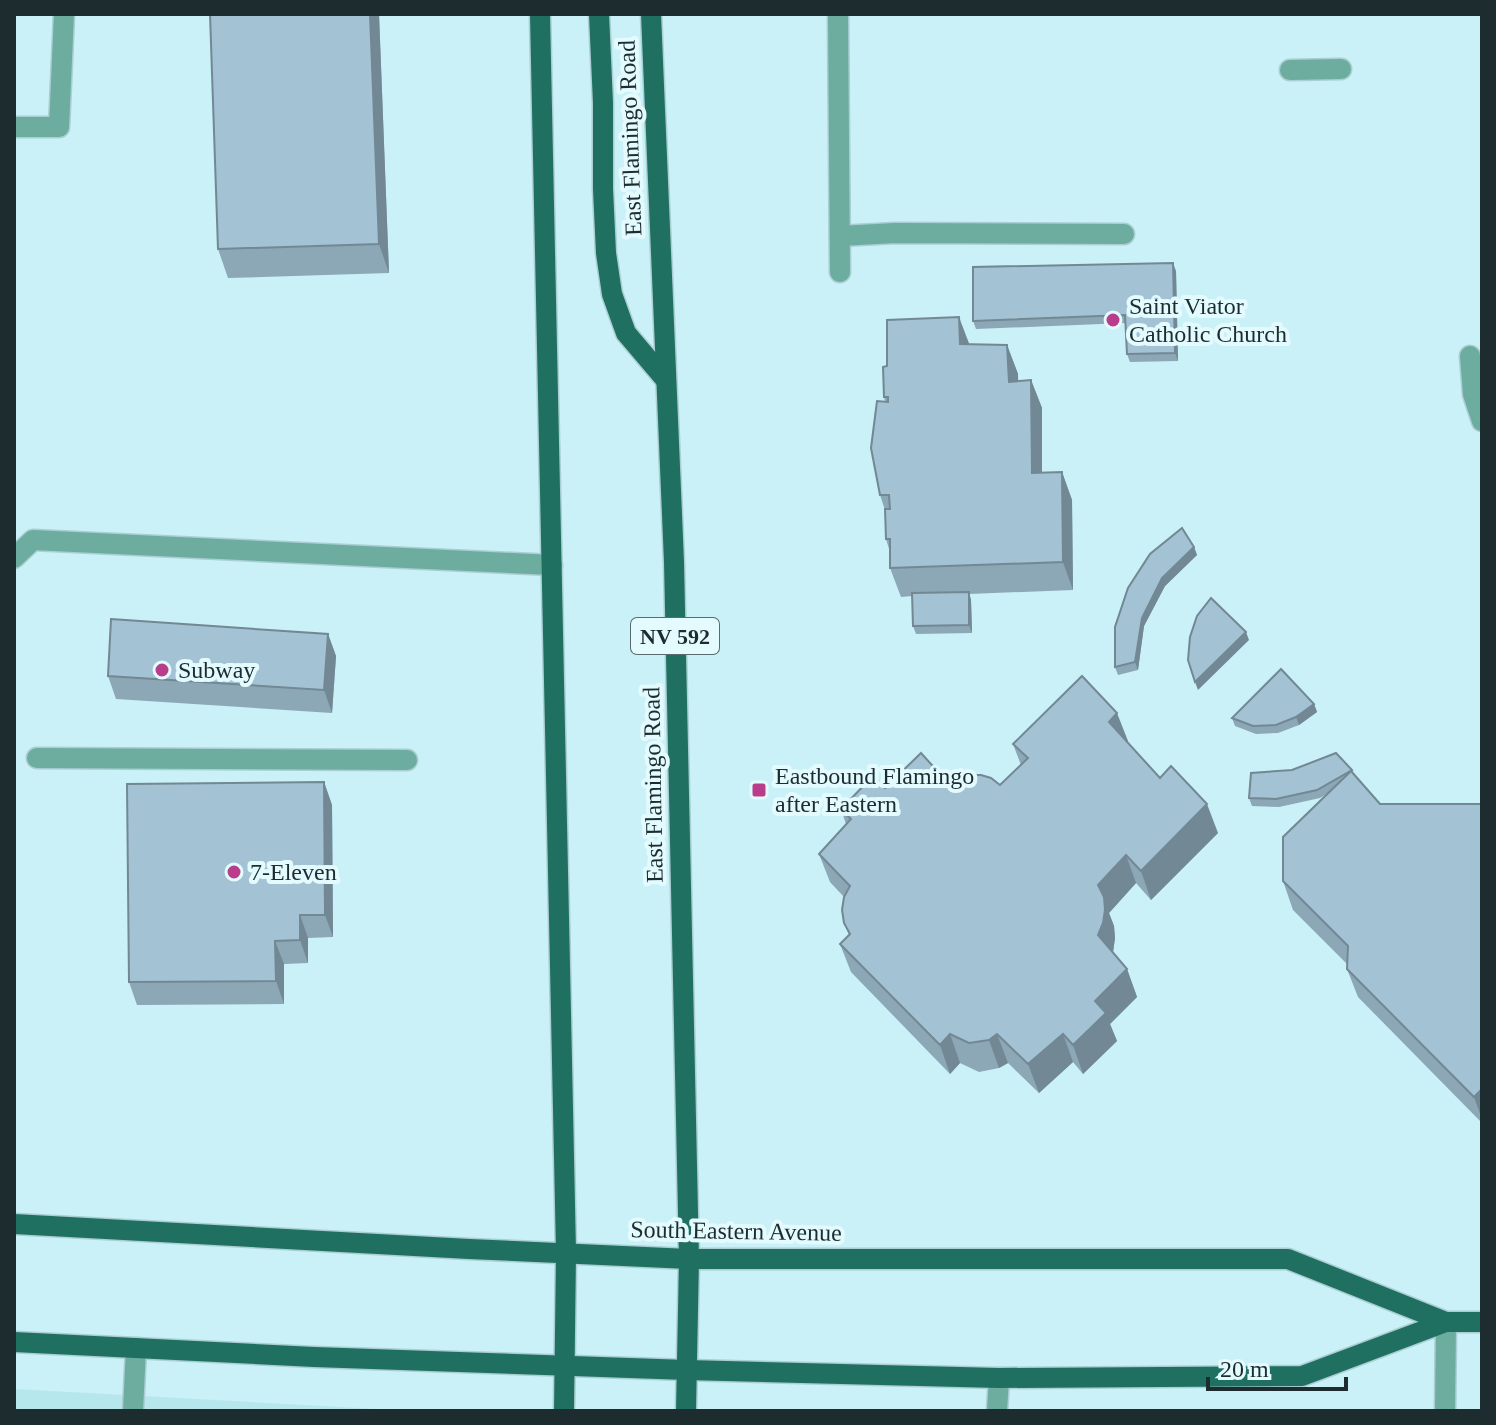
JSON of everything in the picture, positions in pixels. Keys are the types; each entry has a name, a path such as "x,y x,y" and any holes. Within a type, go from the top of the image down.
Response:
{"main road":[{"path":"540,14 566,1253 564,1411"},
{"path":"599,14 603,189 606,253 612,294 626,333 665,379"},
{"name":"East Flamingo Road","path":"651,14 674,562 689,1259 686,1411"},
{"name":"South Eastern Avenue","path":"14,1224 689,1259 1288,1259 1446,1322"},
{"name":"South Eastern Avenue","path":"14,1342 299,1357 687,1370 999,1378 1302,1376 1446,1322 1482,1322"}],"lane":[{"path":"14,127 59,127 64,14"},
{"path":"838,14 840,272"},
{"path":"1290,70 1341,69"},
{"path":"840,236 895,233 1124,234"},
{"path":"1470,356 1473,394 1482,421"},
{"path":"14,558 33,540 552,565"},
{"path":"37,758 407,760"},
{"path":"1445,1411 1446,1322"},
{"path":"133,1411 136,1348"},
{"path":"997,1411 999,1378"}],"shaded area":[{"path":"14,1389 413,1411 14,1411"}],"building":[{"path":"210,14 370,14 379,244 218,249"},
{"path":"1173,263 1175,353 1127,354 1125,315 973,321 973,267"},
{"path":"959,317 960,344 1007,345 1009,382 1031,380 1032,473 1062,472 1063,562 890,568 890,539 886,539 885,509 890,509 889,495 880,495 871,448 877,401 888,402 888,397 884,397 883,367 887,366 887,320"},
{"path":"1182,528 1194,547 1162,578 1142,618 1135,662 1115,667 1115,627 1128,588 1150,554"},
{"path":"969,592 969,625 913,626 912,593"},
{"path":"1211,598 1246,632 1195,682 1188,660 1190,637 1197,616"},
{"path":"111,619 328,634 324,690 108,676"},
{"path":"1281,669 1314,704 1296,717 1276,725 1253,726 1232,718"},
{"path":"1082,676 1117,713 1109,722 1160,778 1171,766 1207,804 1141,871 1126,855 1098,885 1104,897 1105,910 1098,935 1127,969 1095,1001 1106,1013 1073,1045 1063,1034 1028,1064 997,1034 989,1040 969,1043 950,1034 940,1045 840,944 850,934 842,910 850,886 819,854 851,819 841,809 873,776 885,788 921,753 951,786 970,775 991,778 1000,785 1028,758 1013,744"},
{"path":"1336,753 1352,770 1317,790 1276,799 1249,798 1251,773 1292,770"},
{"path":"1351,771 1380,804 1482,804 1482,1089 1474,1097 1347,969 1348,946 1283,881 1283,837"},
{"name":"7-Eleven","path":"324,782 325,915 300,915 300,940 275,941 276,981 129,982 127,784"}],"place":[{"name":"Saint Viator Catholic Church","path":"1113,320"},
{"name":"Subway","path":"162,670"},
{"name":"Eastbound Flamingo after Eastern","path":"759,790"},
{"name":"7-Eleven","path":"234,872"}]}
